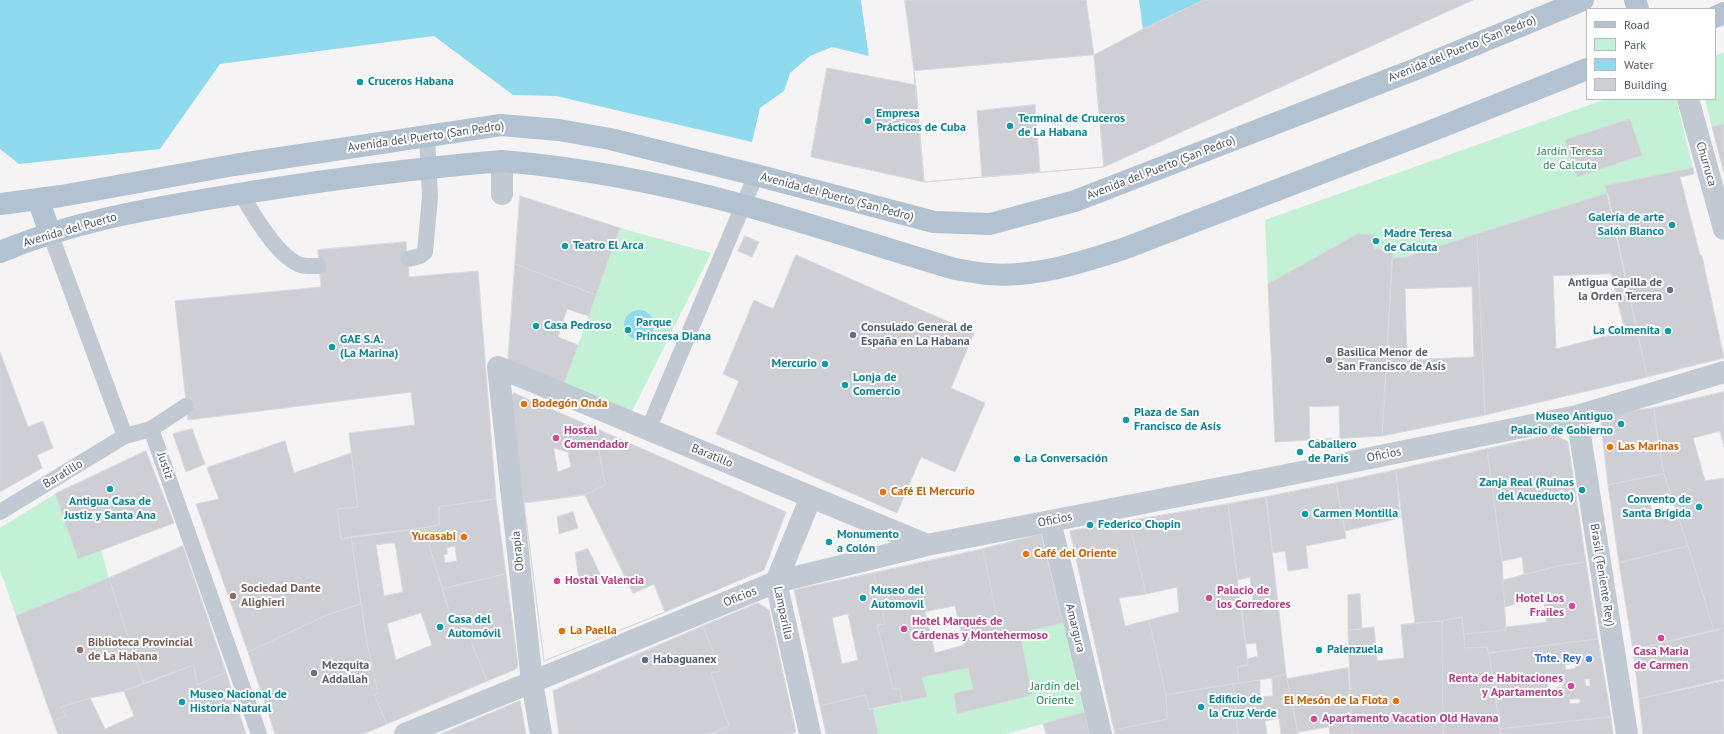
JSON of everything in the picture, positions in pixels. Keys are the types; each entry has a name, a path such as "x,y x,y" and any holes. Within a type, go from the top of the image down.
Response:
{"main road":[{"name":"Avenida del Puerto (San Pedro)","path":"38,199 234,165 501,125 559,130 610,140 756,175 934,222 990,224 1075,201 1416,69 1583,0"},
{"path":"241,193 325,180 429,168 502,161 539,164 655,184 743,205 955,269 989,275 1020,274 1049,270 1086,261 1123,249 1426,133 1586,69"},
{"name":"Avenida del Puerto","path":"0,252 50,233 90,221 241,193"},
{"path":"0,204 38,199 50,233"}],"street":[{"name":"Churruca","path":"1688,100 1724,229"},
{"path":"502,161 502,194"},
{"name":"Baratillo","path":"498,367 927,545"},
{"name":"Obrapía","path":"498,367 532,682 541,734"},
{"name":"Oficios","path":"405,734 776,582 927,545 1294,474 1577,416 1724,372"},
{"name":"Brasil (Teniente Rey)","path":"1577,416 1627,734"},
{"name":"Lamparilla","path":"806,495 776,582 810,734"},
{"name":"Amargura","path":"1050,521 1101,734"}],"lane":[{"path":"408,259 420,256 425,252 430,197 427,136"},
{"path":"648,430 756,175"},
{"path":"241,193 258,221 287,257 299,264 319,266"},
{"path":"50,233 125,436 151,429 186,406"},
{"name":"Justiz","path":"151,429 259,734"},
{"name":"Baratillo","path":"0,512 125,436"}],"green space":[{"path":"1724,52 1724,124 1712,127 1705,100 1716,100 1716,56"},
{"name":"Jardín Teresa de Calcuta","path":"1603,100 1676,100 1693,168 1606,186 1608,193 1406,257 1392,258 1393,252 1374,248 1374,235 1358,235 1268,284 1265,220"},
{"name":"Parque Princesa Diana","path":"620,228 711,253 631,413 564,384"},
{"path":"55,494 78,559 101,550 109,578 16,616 0,570 0,528"},
{"name":"Jardín del Oriente","path":"1063,623 1084,712 1006,734 878,734 873,709 927,697 922,677 968,668 973,689 954,693 957,713 1031,695 1020,633"}],"water":[{"path":"0,0 861,0 869,56 832,47 810,56 790,73 784,91 760,108 752,142 556,96 513,95 434,36 220,64 160,149 19,164 0,149"},
{"path":"1139,0 1204,0 1143,29"},
{"path":"639,310 645,311 653,319 653,331 645,339 639,340 633,339 625,331 624,325 625,319 633,311"}],"pier":[{"path":"861,0 863,0 871,56 869,56"}],"building":[{"name":"Terminal de Cruceros de La Habana","path":"905,0 1086,0 1094,55 1104,167 924,182 914,71"},
{"path":"1204,0 1473,0 1104,167 1094,55 1143,29"},
{"name":"Terminal de Cruceros de La Habana","path":"1094,55 1104,167 924,182 914,71"},
{"name":"Empresa Prácticos de Cuba","path":"827,68 916,85 924,182 811,157"},
{"path":"1035,105 1040,172 982,177 977,111"},
{"path":"1630,119 1642,155 1577,177 1565,140"},
{"path":"1724,124 1724,173 1712,127"},
{"path":"1693,168 1694,174 1680,177 1700,255 1702,256 1724,358 1647,377 1605,186"},
{"path":"1608,193 1647,377 1485,415 1477,234","holes":["1611,274 1625,331 1556,349 1553,276"]},
{"name":"Teatro El Arca","path":"520,196 620,228 596,295 515,264"},
{"name":"Basilica Menor de San Francisco de Asís","path":"1358,234 1374,235 1374,248 1393,252 1382,436 1275,442 1268,284"},
{"path":"1477,234 1485,415 1382,436 1392,258 1406,257","holes":["1472,287 1474,357 1407,360 1405,289"]},
{"path":"745,236 759,242 752,257 738,251"},
{"name":"GAE S.A. (La Marina)","path":"406,242 409,277 478,271 496,499 439,507 439,525 341,539 337,509 358,507 349,433 415,425 411,392 188,420 175,301 321,287 318,250"},
{"name":"Lonja de Comercio","path":"796,255 974,333 951,388 985,403 955,472 921,457 897,513 716,434 739,381 723,374 754,300 773,309"},
{"name":"Casa Pedroso","path":"515,264 596,295 589,316 567,309 558,337 578,345 564,384 508,361"},
{"path":"0,352 28,427 43,421 53,448 37,455 42,468 0,492"},
{"name":"Convento de Santa Brígida","path":"1724,392 1724,447 1720,431 1693,438 1705,481 1724,478 1724,628 1714,631 1664,474 1654,408"},
{"name":"Hostal Comendador","path":"514,393 595,428 605,485 585,495 524,503 509,398","holes":["554,448 568,452 571,467 558,472"]},
{"path":"1339,406 1340,438 1310,440 1309,407"},
{"path":"1654,408 1664,474 1608,485 1600,415"},
{"path":"595,428 786,512 764,570 665,612 654,584 633,593 585,495 605,485"},
{"path":"192,429 205,464 186,472 173,434"},
{"path":"1554,434 1568,442 1586,562 1558,566 1524,575 1522,557 1502,561 1487,449"},
{"path":"285,441 294,473 351,453 358,507 337,509 341,539 351,537 361,604 327,615 248,652 196,504 219,499 207,468"},
{"path":"1487,449 1502,561 1506,630 1464,634 1462,617 1442,621 1415,623 1396,470"},
{"path":"146,451 174,523 78,559 55,494"},
{"path":"1396,470 1400,518 1345,531 1336,483"},
{"path":"1664,474 1672,497 1650,501 1653,520 1678,516 1688,546 1619,563 1608,485"},
{"name":"Carmen Montilla","path":"1336,483 1346,538 1306,546 1308,568 1288,571 1285,551 1273,553 1266,497"},
{"name":"Hostal Valencia","path":"585,495 633,593 654,584 665,612 544,661 524,503","holes":["573,512 578,528 559,534 557,517","588,549 602,578 580,585 575,553"]},
{"name":"Hostal Valencia","path":"585,495 633,593 654,584 665,612 544,661 524,503"},
{"path":"1266,497 1286,674 1272,678 1239,683 1237,667 1248,665 1247,659 1258,656 1256,643 1246,644 1241,602 1253,602 1250,577 1238,580 1228,504"},
{"name":"Yucasabi","path":"496,499 506,574 442,589 424,528 439,525 439,507","holes":["455,546 457,561 445,563 444,555 447,554 447,548"]},
{"name":"Palacio de los Corredores","path":"1228,504 1248,665 1237,667 1239,683 1166,695 1149,620 1179,612 1177,587 1146,594 1129,521"},
{"path":"1129,521 1146,594 1119,598 1125,626 1149,620 1166,695 1167,719 1114,730 1070,531"},
{"name":"Casa del Automóvil","path":"424,528 457,636 467,631 487,681 387,724 374,695 378,693 367,643 351,537","holes":["395,543 403,592 384,596 376,545","421,613 432,645 396,660 387,624"]},
{"path":"1041,534 1063,623 1001,637 983,549"},
{"path":"183,546 226,672 197,685 194,665 144,684 109,578"},
{"path":"1688,546 1714,631 1633,650 1619,563"},
{"name":"Hotel Marqués de Cárdenas y Montehermoso","path":"983,549 1001,637 1020,633 1032,695 957,714 954,693 973,689 968,668 922,677 927,697 902,702 900,689 893,689 877,625 885,624 874,573","holes":["955,606 964,645 935,653 925,612"]},
{"name":"Hotel Los Frailes","path":"1586,562 1598,639 1489,653 1487,647 1465,648 1464,634 1506,630 1506,627 1547,622 1543,596 1505,607 1503,580 1558,566"},
{"path":"874,573 885,624 877,625 893,689 900,689 902,702 869,709 866,695 820,706 794,590","holes":["848,614 858,660 842,664 832,618"]},
{"path":"506,574 518,665 516,669 487,681 467,631 457,636 442,589"},
{"name":"Biblioteca Provincial de La Habana","path":"109,578 144,684 124,691 90,698 61,707 66,716 53,721 16,616"},
{"path":"1360,594 1362,629 1348,630 1348,595"},
{"path":"758,603 769,610 796,732 791,734 715,734 715,732 729,726 711,673 720,671 703,626"},
{"name":"Mezquita Addallah","path":"361,604 367,643 378,693 374,695 387,724 363,734 275,734 248,652 327,615"},
{"path":"1462,617 1465,648 1487,647 1489,653 1501,734 1443,734 1442,621"},
{"name":"El Mesón de la Flota","path":"1442,621 1443,734 1352,734 1348,630 1374,627 1377,661 1404,658 1401,625"},
{"path":"703,626 720,671 711,673 729,726 710,734 559,734 553,691"},
{"path":"1724,628 1724,679 1639,699 1633,650"},
{"path":"1598,639 1611,717 1500,729 1489,653","holes":["1575,663 1576,668 1566,670 1565,665","1585,679 1590,679 1590,686 1586,686","1563,683 1563,687 1549,689 1548,684","1570,699 1580,699 1580,703 1570,704"]},
{"name":"Museo Nacional de Historia Natural","path":"194,665 197,685 226,672 246,734 58,734 53,721 66,716 61,707 90,698 105,729 134,716 124,691"},
{"path":"1348,668 1352,734 1330,734 1329,727 1298,732 1287,679"},
{"path":"1286,674 1298,734 1281,734 1279,718 1265,721 1267,734 1238,734 1233,684 1260,680 1260,697 1273,696 1272,678"},
{"path":"1724,681 1724,734 1643,734 1639,699"},
{"name":"Edificio de la Cruz Verde","path":"1233,684 1238,734 1115,734 1114,730 1167,719 1166,695"},
{"path":"866,695 869,709 873,709 878,734 826,734 820,706"},
{"path":"520,701 526,734 441,734"},
{"path":"1084,712 1090,734 1046,734 1043,724"},
{"path":"1611,717 1613,734 1501,734 1500,729"}],"place":[{"name":"Cruceros Habana","path":"360,82"},
{"name":"Empresa Prácticos de Cuba","path":"868,121"},
{"name":"Terminal de Cruceros de La Habana","path":"1010,126"},
{"name":"Galería de arte Salón Blanco","path":"1672,225"},
{"name":"Madre Teresa de Calcuta","path":"1376,241"},
{"name":"Teatro El Arca","path":"565,246"},
{"name":"Antigua Capilla de la Orden Tercera","path":"1670,290"},
{"name":"Casa Pedroso","path":"536,326"},
{"name":"Parque Princesa Diana","path":"628,330"},
{"name":"La Colmenita","path":"1668,331"},
{"name":"Consulado General de España en La Habana","path":"853,335"},
{"name":"GAE S.A. (La Marina)","path":"332,347"},
{"name":"Basilica Menor de San Francisco de Asís","path":"1329,360"},
{"name":"Mercurio","path":"825,364"},
{"name":"Lonja de Comercio","path":"845,385"},
{"name":"Bodegón Onda","path":"524,404"},
{"name":"Plaza de San Francisco de Asís","path":"1126,420"},
{"name":"Museo Antiguo Palacio de Gobierno","path":"1621,424"},
{"name":"Hostal Comendador","path":"556,438"},
{"name":"Las Marinas","path":"1610,447"},
{"name":"Caballero de París","path":"1300,452"},
{"name":"La Conversación","path":"1017,459"},
{"name":"Antigua Casa de Justiz y Santa Ana","path":"110,489"},
{"name":"Zanja Real (Ruinas del Acueducto)","path":"1582,490"},
{"name":"Café El Mercurio","path":"883,492"},
{"name":"Convento de Santa Brígida","path":"1699,507"},
{"name":"Carmen Montilla","path":"1305,514"},
{"name":"Federico Chopin","path":"1090,525"},
{"name":"Yucasabi","path":"464,537"},
{"name":"Monumento a Colón","path":"829,542"},
{"name":"Café del Oriente","path":"1026,554"},
{"name":"Hostal Valencia","path":"557,581"},
{"name":"Sociedad Dante Alighieri","path":"233,596"},
{"name":"Museo del Automovil","path":"863,598"},
{"name":"Palacio de los Corredores","path":"1209,598"},
{"name":"Hotel Los Frailes","path":"1572,606"},
{"name":"Casa del Automóvil","path":"440,627"},
{"name":"Hotel Marqués de Cárdenas y Montehermoso","path":"904,629"},
{"name":"La Paella","path":"562,631"},
{"name":"Casa Maria de Carmen","path":"1661,638"},
{"name":"Biblioteca Provincial de La Habana","path":"80,650"},
{"name":"Palenzuela","path":"1319,650"},
{"name":"Tnte. Rey","path":"1589,659"},
{"name":"Habaguanex","path":"645,660"},
{"name":"Mezquita Addallah","path":"314,673"},
{"name":"Renta de Habitaciones y Apartamentos","path":"1571,686"},
{"name":"El Mesón de la Flota","path":"1396,701"},
{"name":"Museo Nacional de Historia Natural","path":"182,702"},
{"name":"Edificio de la Cruz Verde","path":"1201,707"},
{"name":"Apartamento Vacation Old Havana","path":"1314,719"}]}
